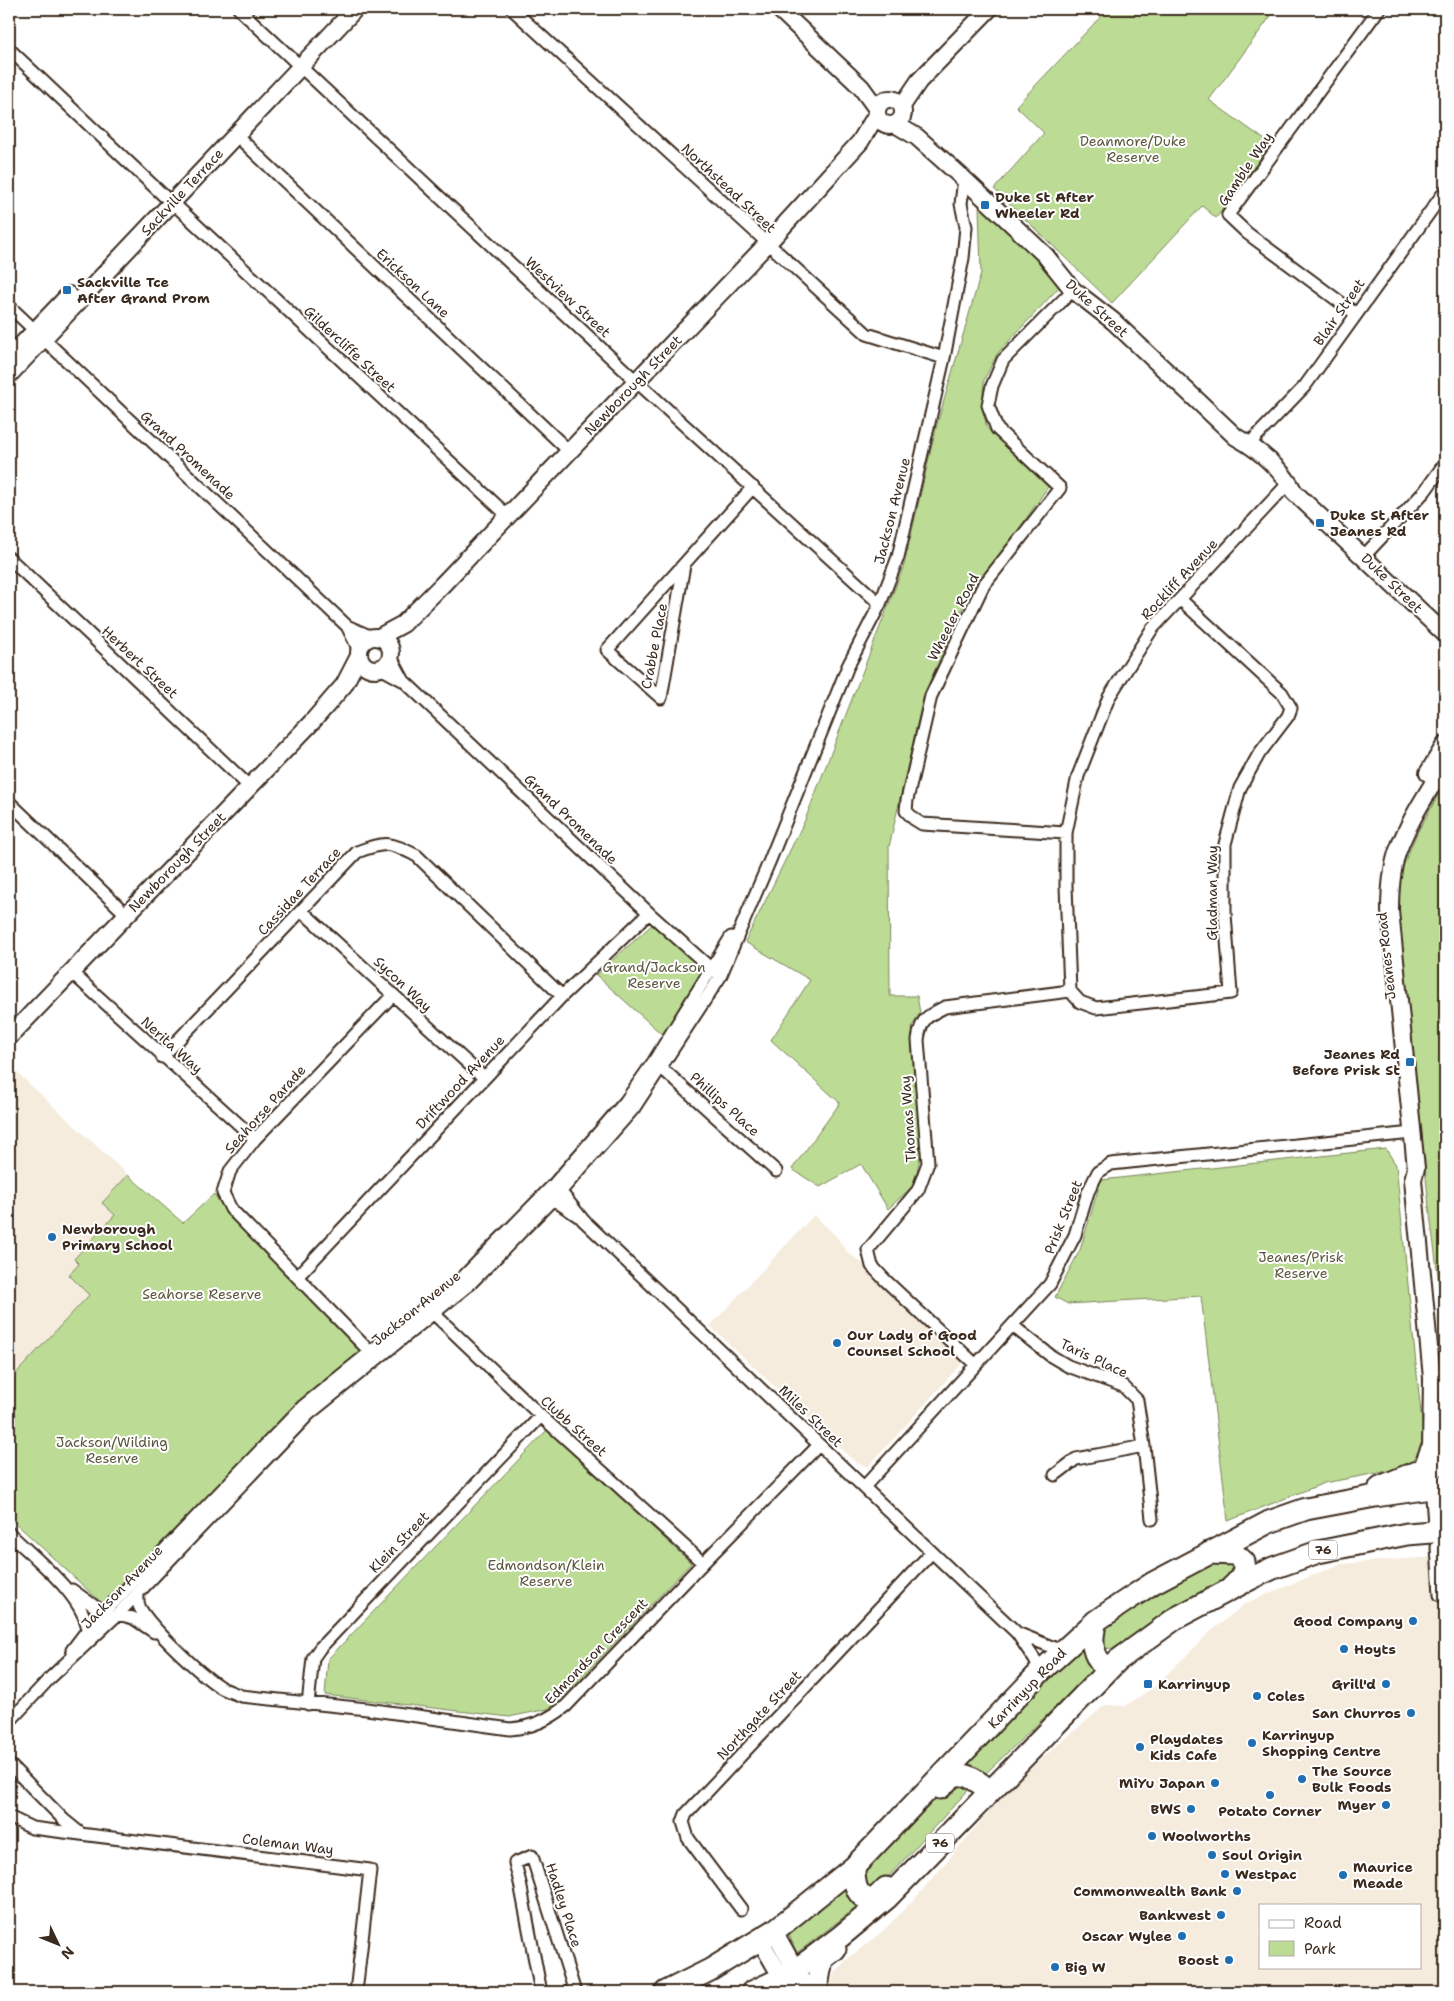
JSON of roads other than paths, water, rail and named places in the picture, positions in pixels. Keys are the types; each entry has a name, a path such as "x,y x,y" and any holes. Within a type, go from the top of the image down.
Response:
{"highway":[{"path":"1306,1510 1330,1497 1369,1491 1419,1471 1425,1467 1432,1451"},
{"name":"Karrinyup Road","path":"666,1992 710,1970 767,1936 854,1867 1062,1651 1096,1621 1153,1583 1269,1522 1306,1510 1374,1496 1440,1486"},
{"name":"76","path":"752,1992 789,1980 887,1898 1117,1661 1176,1618 1273,1568 1318,1552 1407,1534 1440,1536"},
{"path":"1209,1553 1235,1554 1244,1562 1245,1570 1242,1576 1236,1584 1225,1592"},
{"path":"1096,1621 1092,1636 1093,1647 1098,1661 1107,1671"},
{"path":"902,1819 912,1816 953,1776 963,1775 975,1779 990,1791"},
{"path":"816,1992 822,1959 878,1914 905,1888 907,1877 897,1879 874,1900 870,1900 858,1891 854,1884 854,1867"}],"main road":[{"name":"Sackville Terrace","path":"168,200 236,135 340,9"},
{"name":"Sackville Terrace","path":"9,374 39,335 296,63 355,9"},
{"name":"Duke Street","path":"779,9 1045,256 1073,290 1113,321 1242,440 1243,451 1364,556 1445,634"},
{"name":"Newborough Street","path":"9,1037 250,787 344,685 384,662 403,624 570,452 767,244 860,142 989,9"},
{"name":"Sackville Terrace","path":"9,358 39,335"},
{"name":"Newborough Street","path":"344,685 363,642 403,624"},
{"path":"359,653 364,666 384,662 387,642 376,637"},
{"name":"Jeanes Road","path":"1440,1536 1440,1486 1432,1451 1432,1378 1413,1180 1416,1168 1408,1134 1381,919 1382,880 1387,851 1398,826 1445,746"},
{"name":"Jeanes Road","path":"1408,1134 1390,911 1390,888 1397,853 1408,829 1445,764"},
{"name":"Jeanes Road","path":"1432,1378 1443,1422 1445,1467"},
{"path":"767,1936 789,1980 808,1992"}],"street":[{"name":"Westview Street","path":"239,9 636,381 880,604"},
{"name":"Northstead Street","path":"512,9 867,334 900,346 944,358"},
{"name":"Gamble Way","path":"1356,314 1247,233 1228,215 1379,9"},
{"name":"Gildercliffe Street","path":"9,49 168,200 508,516"},
{"name":"Erickson Lane","path":"236,135 570,452"},
{"name":"Jackson Avenue","path":"658,1064 720,977 770,860 848,666 880,604 898,557 944,358 963,258 966,226 961,204 964,179"},
{"name":"Blair Street","path":"1242,440 1305,386 1445,191"},
{"name":"Wheeler Road","path":"1066,833 922,824 906,811 931,696 983,586 1060,488 997,428 988,405 992,386 1004,360 1073,290"},
{"name":"Grand Promenade","path":"9,306 347,626 376,637"},
{"path":"1364,556 1425,491 1445,463"},
{"name":"Crabbe Place","path":"684,565 660,698 607,650 753,488"},
{"name":"Rockliff Avenue","path":"1070,991 1066,833 1078,776 1109,697 1152,629 1289,491"},
{"name":"Herbert Street","path":"9,558 250,787"},
{"name":"Gladman Way","path":"1070,991 1080,1002 1096,1008 1231,993 1225,914 1225,844 1240,788 1259,754 1288,716 1291,708 1282,693 1181,600"},
{"name":"Grand Promenade","path":"347,626 359,653"},
{"name":"Grand Promenade","path":"384,662 648,913 720,977"},
{"path":"9,802 127,915"},
{"name":"Cassidae Terrace","path":"162,1057 357,852 377,844 394,844 417,856 562,996"},
{"name":"Sycon Way","path":"302,911 484,1078"},
{"name":"Driftwood Avenue","path":"298,1276 562,996 648,913"},
{"name":"Jackson Avenue","path":"49,1679 88,1629 303,1406 374,1356 431,1311 470,1284 549,1196 634,1108 711,968 746,914"},
{"name":"Nerita Way","path":"71,972 254,1139"},
{"name":"Thomas Way","path":"976,1365 885,1280 872,1266 868,1250 918,1190 928,1162 918,1040 919,1030 926,1017 945,1007 1070,991"},
{"name":"Seahorse Parade","path":"374,1356 231,1209 223,1193 230,1171 254,1139 393,995"},
{"name":"Phillips Place","path":"658,1064 776,1170"},
{"name":"Prisk Street","path":"864,1487 1050,1284 1075,1235 1088,1192 1098,1172 1111,1164 1408,1134"},
{"name":"Miles Street","path":"558,1188 583,1220 1017,1633 1035,1660 1040,1672"},
{"name":"Miles Street","path":"549,1196 583,1220"},
{"name":"Clubb Street","path":"431,1311 541,1416 703,1563"},
{"name":"Taris Place","path":"1013,1326 1051,1356 1068,1366 1123,1386 1137,1400 1152,1519"},
{"name":"Jackson Avenue","path":"9,1722 49,1679 118,1614 309,1414 374,1356"},
{"name":"Klein Street","path":"308,1704 314,1658 320,1648 541,1416"},
{"name":"Edmondson Crescent","path":"138,1593 140,1608 170,1643 208,1679 227,1692 241,1696 367,1709 510,1729 539,1724 566,1706 819,1445"},
{"path":"1055,1475 1076,1459 1144,1446"},
{"path":"9,1533 56,1579 84,1613 88,1629"},
{"path":"1440,1536 1440,1595"},
{"name":"Northgate Street","path":"741,1909 688,1838 683,1822 686,1814 932,1552"},
{"path":"56,1579 97,1608 106,1611"},
{"name":"Edmondson Crescent","path":"118,1614 133,1618 170,1643"},
{"name":"Miles Street","path":"1017,1633 1062,1651"},
{"path":"9,1764 64,1820 80,1833"},
{"name":"Coleman Way","path":"9,1817 32,1828 370,1870 356,1992"},
{"name":"Hadley Place","path":"541,1992 515,1864 532,1856 575,1992"}],"place":[{"name":"Duke St After Wheeler Rd","path":"985,205"},
{"name":"Sackville Tce After Grand Prom","path":"67,290"},
{"name":"Duke St After Jeanes Rd","path":"1320,523"},
{"name":"Jeanes Rd Before Prisk St","path":"1410,1062"},
{"name":"Newborough Primary School","path":"52,1237"},
{"name":"Our Lady of Good Counsel School","path":"837,1343"},
{"name":"Good Company","path":"1413,1621"},
{"name":"Hoyts","path":"1344,1649"},
{"name":"Karrinyup","path":"1148,1684"},
{"name":"Grill'd","path":"1386,1684"},
{"name":"Coles","path":"1257,1696"},
{"name":"San Churros","path":"1411,1713"},
{"name":"Karrinyup Shopping Centre","path":"1252,1743"},
{"name":"Playdates Kids Cafe","path":"1140,1747"},
{"name":"The Source Bulk Foods","path":"1302,1779"},
{"name":"MiYu Japan","path":"1215,1783"},
{"name":"Potato Corner","path":"1270,1795"},
{"name":"Myer","path":"1386,1805"},
{"name":"BWS","path":"1191,1809"},
{"name":"Woolworths","path":"1152,1836"},
{"name":"Soul Origin","path":"1212,1855"},
{"name":"Westpac","path":"1225,1874"},
{"name":"Maurice Meade","path":"1343,1875"},
{"name":"Commonwealth Bank","path":"1237,1891"},
{"name":"Bankwest","path":"1221,1915"},
{"name":"Oscar Wylee","path":"1182,1936"},
{"name":"Boost","path":"1229,1960"},
{"name":"Big W","path":"1055,1967"}],"park label":[{"name":"Deanmore/Duke Reserve","path":"1133,150"},
{"name":"Grand/Jackson Reserve","path":"654,976"},
{"name":"Jeanes/Prisk Reserve","path":"1301,1266"},
{"name":"Seahorse Reserve","path":"202,1294"},
{"name":"Jackson/Wilding Reserve","path":"112,1450"},
{"name":"Edmondson/Klein Reserve","path":"546,1574"}]}
